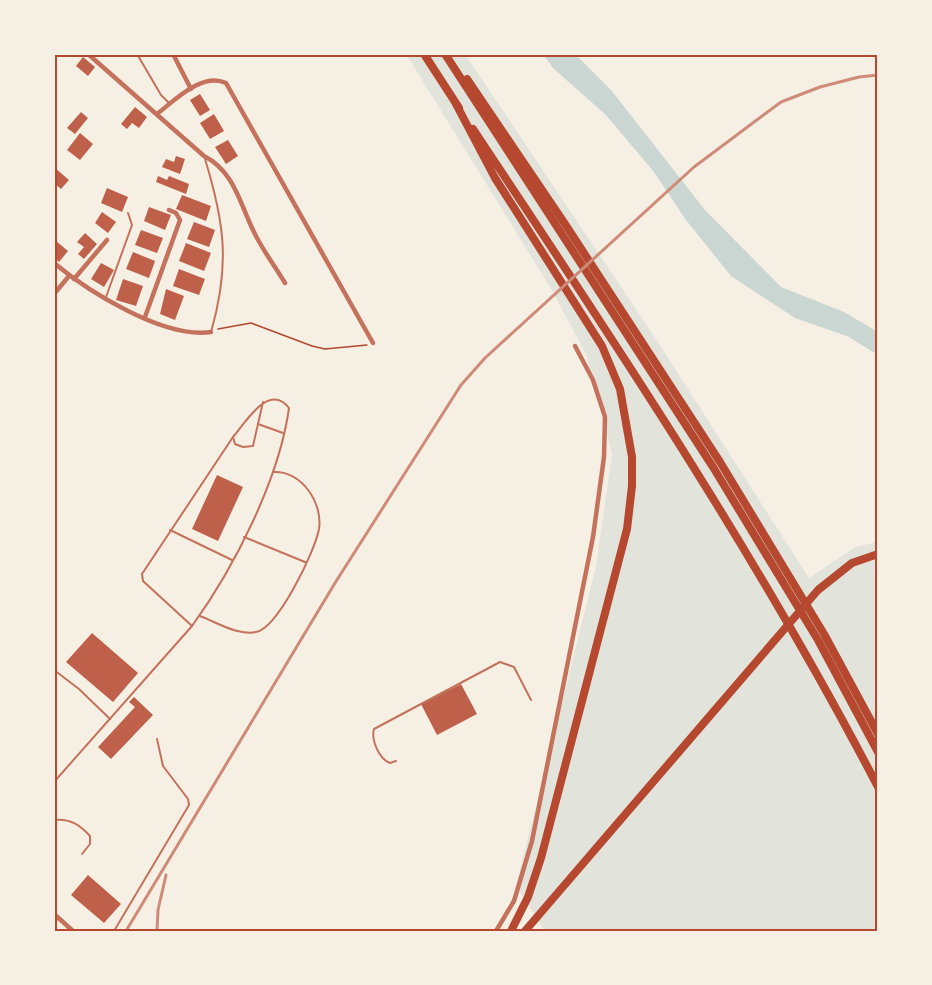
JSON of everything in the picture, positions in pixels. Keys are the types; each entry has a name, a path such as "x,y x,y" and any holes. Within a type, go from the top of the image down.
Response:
{"highway":[{"path":"424,54 541,240 719,505 806,653 878,788"},
{"path":"447,56 606,293 779,567 878,734"},
{"path":"511,931 528,897 547,836 619,563 631,506 632,457 626,412 613,369 585,307"},
{"path":"525,931 818,590 852,563 878,554"},
{"path":"821,637 878,752"}],"street":[{"path":"88,54 204,156 218,163 231,180 257,238 285,283"},
{"path":"172,54 190,89"},
{"path":"157,114 190,89 210,80 218,79 226,83 373,343"},
{"path":"145,317 180,220 176,213 169,210"},
{"path":"54,294 107,240"},
{"path":"54,263 106,298 145,317 191,333 211,332"},
{"path":"496,931 513,901 532,841 593,537 604,457 605,417 593,380 576,346"},
{"path":"54,914 73,931"}],"lane":[{"path":"137,54 161,95 170,104"},
{"path":"204,156 222,222 224,251 222,287 211,332"},
{"path":"106,298 132,225 128,213"},
{"path":"54,782 192,626 220,587 274,472 289,408 284,402 273,399 263,402 233,437 142,574 143,581 192,626"},
{"path":"233,437 235,444 243,447 253,446 263,402"},
{"path":"258,424 284,433"},
{"path":"200,616 243,633 258,632 270,624 298,580 319,528 315,504 304,483 289,473 274,472"},
{"path":"170,530 232,561"},
{"path":"244,537 306,562"},
{"path":"396,761 390,763 382,759 373,737 374,729 500,662 514,667 531,700"},
{"path":"54,670 79,688 110,719"},
{"path":"114,931 189,805 184,793 163,766 157,739"},
{"path":"54,820 64,819 76,823 90,836 90,844 82,854"}],"path":[{"path":"211,332 240,323 251,323 298,342 325,349 373,343"}],"shaded area":[{"path":"406,54 465,54 656,339 809,578 855,547 878,542 878,931 545,931 516,886 596,566 612,454 586,354 550,287"},
{"path":"543,54 575,54 611,90 705,210 781,287 844,312 878,332 878,355 847,336 795,318 731,276 686,220 654,172 606,115 553,68"}],"building":[{"path":"83,57 95,67 88,76 76,66"},
{"path":"200,94 210,110 200,116 190,100"},
{"path":"135,107 147,117 139,128 132,123 127,129 121,124"},
{"path":"81,112 88,118 75,134 67,128"},
{"path":"214,114 224,131 210,139 200,123"},
{"path":"80,133 93,144 80,160 67,150"},
{"path":"228,140 238,156 226,164 215,147"},
{"path":"176,156 185,159 180,174 162,167 166,159 174,162"},
{"path":"55,168 69,180 61,189 54,183"},
{"path":"158,176 167,180 169,176 189,184 186,194 156,182"},
{"path":"107,188 128,197 122,212 101,203"},
{"path":"182,195 211,206 206,221 176,209"},
{"path":"149,207 171,215 165,230 144,221"},
{"path":"102,212 116,222 108,233 95,223"},
{"path":"194,222 215,230 209,247 187,239"},
{"path":"141,230 163,238 157,253 135,245"},
{"path":"85,233 97,244 84,259 78,254 84,247 77,242"},
{"path":"56,241 68,251 59,262 54,257"},
{"path":"186,243 211,253 204,271 179,261"},
{"path":"133,252 155,261 149,278 126,269"},
{"path":"101,263 114,270 104,287 91,279"},
{"path":"179,269 205,279 199,295 173,286"},
{"path":"123,279 143,286 136,306 116,300"},
{"path":"166,289 184,296 175,320 160,314"},
{"path":"217,475 243,487 218,541 192,529"},
{"path":"92,633 138,673 113,702 66,662"},
{"path":"461,684 477,714 437,735 421,704"},
{"path":"134,697 153,715 111,759 98,747 135,707 129,702"},
{"path":"88,875 121,904 104,923 71,895"}],"railway":[{"path":"126,931 335,583 461,385 485,358 694,167 781,102 820,87 859,77 878,75"},
{"path":"157,931 158,910 166,875"}]}
